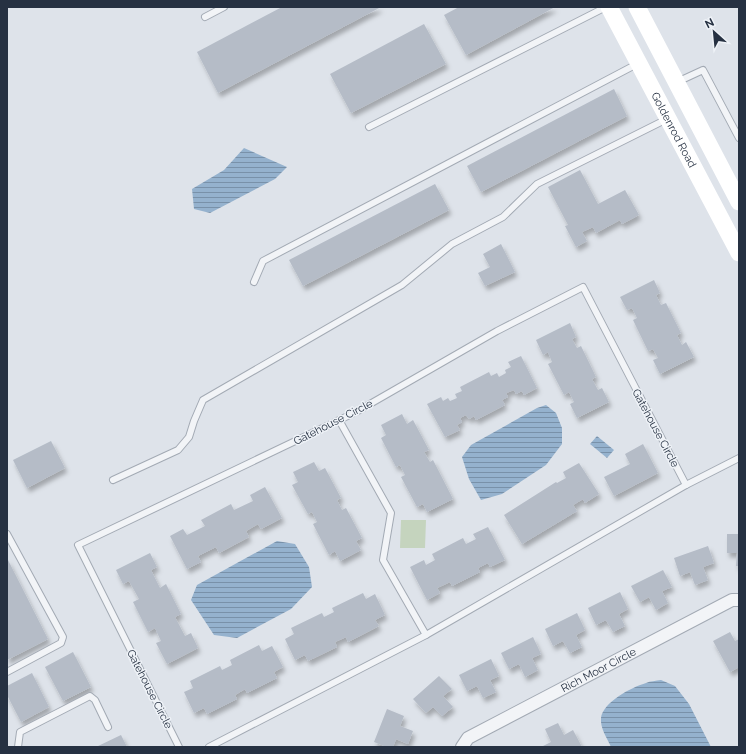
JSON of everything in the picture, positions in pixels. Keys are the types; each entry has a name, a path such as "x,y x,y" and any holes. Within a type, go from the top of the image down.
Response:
{"main road":[{"name":"Goldenrod Road","path":"607,7 639,63 739,253"},
{"path":"637,7 739,202"}],"street":[{"name":"Rich Moor Circle","path":"462,747 468,738 732,600 739,600"}],"lane":[{"path":"205,17 224,7"},
{"path":"369,127 607,7"},
{"path":"254,282 263,261 639,63"},
{"path":"677,82 703,70 739,138"},
{"path":"113,480 178,450 189,437 203,400 402,285 452,244 503,217 537,184 668,118"},
{"name":"Gatehouse Circle","path":"179,747 78,546 339,420 497,331 583,287 686,486"},
{"path":"339,420 391,513 383,560 426,635"},
{"path":"209,747 426,635 686,486 739,458"},
{"path":"7,534 63,637 61,643 7,672"},
{"path":"18,747 20,732 90,696 95,700 108,727"}],"green space":[{"path":"401,520 426,520 425,548 400,548"}],"water":[{"path":"244,148 287,167 275,179 210,213 194,209 192,189 224,170"},
{"path":"546,405 556,413 562,428 562,444 546,465 502,494 481,500 469,479 462,457 471,445 537,408"},
{"path":"597,436 614,450 607,458 590,444"},
{"path":"277,541 295,544 309,567 312,587 291,609 237,638 214,635 191,600 197,585"},
{"path":"661,680 675,686 689,704 711,747 611,747 604,733 601,722 603,712 607,706 619,696 633,688 649,682"}],"building":[{"path":"282,7 381,7 218,93 197,52"},
{"path":"459,7 555,7 466,55 444,15"},
{"path":"424,24 446,64 351,113 330,74"},
{"path":"614,89 627,116 481,192 467,166"},
{"path":"580,170 598,204 625,190 639,215 622,224 620,220 596,233 593,227 582,232 587,241 576,247 565,226 568,225 548,187"},
{"path":"435,184 449,210 303,286 289,260"},
{"path":"501,244 515,272 485,286 478,273 490,267 483,254"},
{"path":"654,280 660,293 656,295 661,305 666,303 681,333 677,335 682,345 686,342 694,357 660,374 653,360 658,358 653,349 648,351 633,320 637,318 632,308 627,310 620,297"},
{"path":"570,323 576,337 572,339 577,348 581,346 596,377 592,379 598,390 602,388 609,402 577,418 570,404 574,402 569,392 564,395 548,364 552,362 548,352 543,355 536,340"},
{"path":"521,356 537,388 524,395 522,391 516,394 514,390 506,393 508,397 502,400 505,405 476,420 474,416 469,419 466,415 460,418 462,422 457,425 460,430 445,437 427,404 441,397 443,401 448,398 450,401 457,398 455,394 462,391 460,387 489,372 491,376 497,373 499,377 506,373 505,370 511,367 508,362"},
{"path":"402,414 407,424 413,420 429,450 424,452 430,462 433,460 453,499 427,512 423,504 417,507 401,477 405,475 400,465 396,467 381,438 386,435 381,425"},
{"path":"51,441 65,468 27,488 13,460"},
{"path":"643,444 658,473 614,496 604,477 630,464 625,454"},
{"path":"314,462 319,471 325,468 341,498 337,500 342,510 346,508 362,538 356,541 361,550 340,561 335,551 329,555 313,524 317,522 312,512 308,514 292,485 298,482 293,472"},
{"path":"579,463 599,494 585,503 583,499 573,505 577,511 522,544 504,515 556,482 557,483 566,478 563,472"},
{"path":"265,487 282,518 261,529 258,524 246,531 249,537 219,553 216,547 198,556 201,562 187,569 170,536 183,529 187,535 205,526 201,520 231,504 234,510 253,501 250,495"},
{"path":"488,527 505,560 490,567 488,563 478,568 480,572 452,586 450,582 437,588 440,593 427,600 410,567 424,560 426,565 435,560 432,554 463,538 466,544 476,539 473,534"},
{"path":"727,534 739,534 739,566 736,566 737,553 727,553"},
{"path":"708,546 714,563 703,567 708,580 695,585 690,572 680,576 674,558"},
{"path":"150,553 157,567 151,570 160,588 166,584 181,614 175,617 185,636 191,633 198,648 167,664 156,643 161,641 155,628 148,632 133,602 139,599 129,581 123,584 116,570"},
{"path":"7,558 48,639 7,660"},
{"path":"663,570 672,587 662,591 668,603 656,610 649,597 640,602 631,586"},
{"path":"620,592 628,609 619,614 625,626 613,632 606,620 596,625 588,608"},
{"path":"363,593 366,599 375,594 385,615 375,620 379,626 348,642 346,637 335,642 337,647 308,661 305,655 295,660 285,639 294,634 291,628 322,613 324,617 334,612 332,608"},
{"path":"577,613 585,630 576,635 582,647 570,653 563,641 553,646 545,629"},
{"path":"730,632 735,641 739,639 739,667 730,672 713,641"},
{"path":"533,637 541,654 532,658 538,670 525,677 519,664 509,669 501,653"},
{"path":"259,645 262,651 272,646 283,667 274,672 277,678 247,693 245,689 235,695 237,699 207,714 204,708 194,713 184,692 193,688 190,681 220,666 222,670 232,665 230,660"},
{"path":"73,652 91,687 63,701 45,667"},
{"path":"491,659 499,676 490,680 496,692 483,698 477,686 467,691 459,675"},
{"path":"32,673 49,707 21,722 7,695 7,686"},
{"path":"439,676 452,689 443,696 453,707 442,716 433,707 426,713 413,699"},
{"path":"387,709 404,716 400,726 413,731 408,744 396,739 393,747 387,747 374,742"},
{"path":"558,723 564,735 573,730 582,747 541,747 551,742 545,729"},
{"path":"121,735 127,747 96,747"}]}
